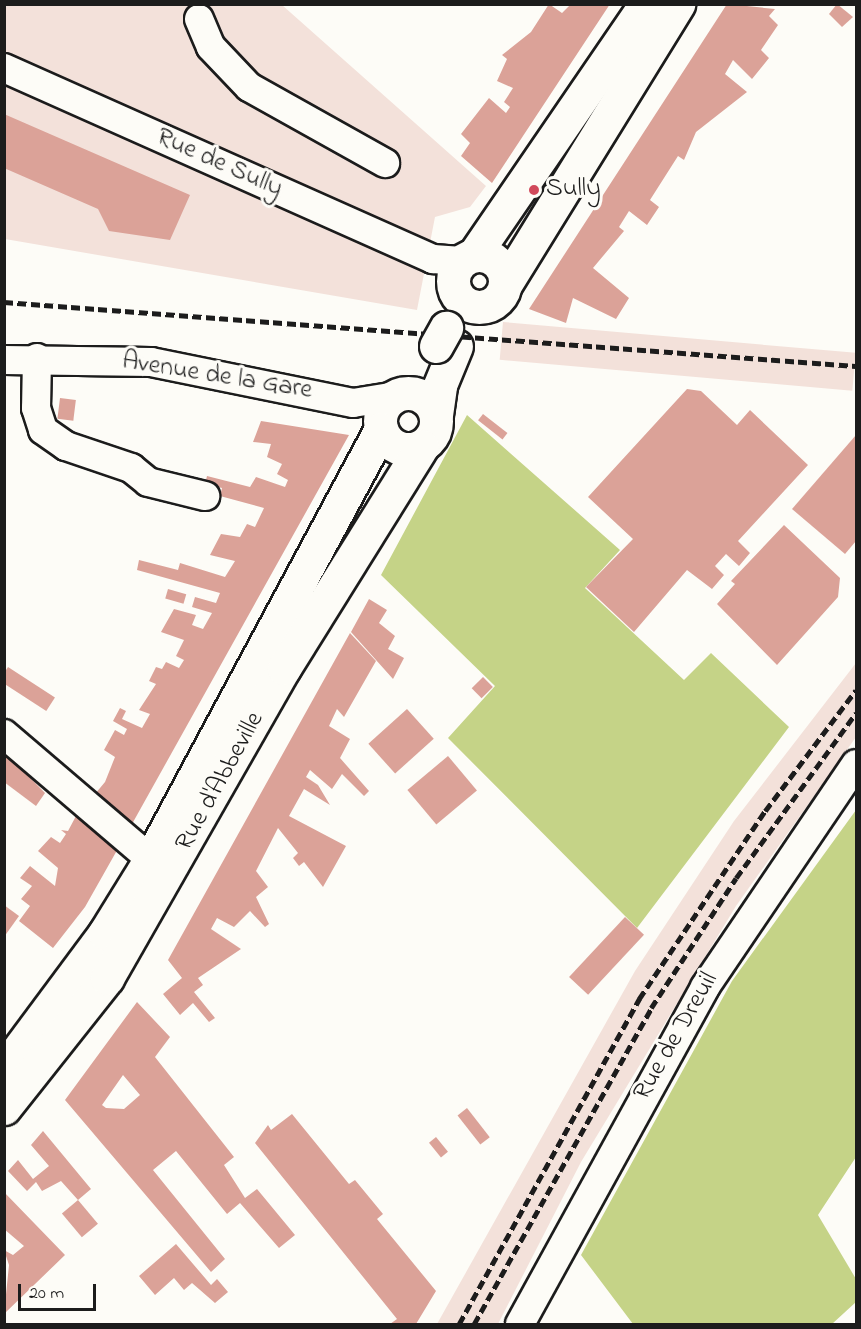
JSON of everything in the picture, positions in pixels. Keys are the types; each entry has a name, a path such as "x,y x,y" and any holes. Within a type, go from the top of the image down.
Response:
{"main road":[{"name":"Rue d'Abbeville","path":"4,1108 107,978 160,868 390,416 646,4"},
{"name":"Rue d'Abbeville","path":"4,1069 105,933 160,868 422,446 434,433 440,384 464,296 678,4"},
{"path":"422,446 404,450 390,416 426,398 436,416"}],"street":[{"path":"464,296 509,258 662,4"},
{"path":"199,19 211,47 243,82 385,163"},
{"name":"Rue de Sully","path":"4,68 464,296"},
{"path":"37,358 36,408 44,430 66,446 131,468 148,482 205,496"},
{"name":"Avenue de la Gare","path":"4,360 37,358 151,362 353,403 390,416"},
{"path":"4,734 160,868 85,988 4,1090"},
{"name":"Rue de Dreuil","path":"520,1324 705,987 856,764"}],"shaded area":[{"path":"4,5 282,5 486,186 470,207 435,217 417,310 5,239"},
{"path":"503,322 856,353 852,391 500,360"},
{"path":"856,663 856,737 736,906 581,1162 498,1324 437,1324 635,971 734,821"}],"green space":[{"path":"467,415 620,550 585,588 684,680 711,653 789,727 637,928 448,738 495,686 381,575"},
{"path":"856,810 856,1157 818,1215 856,1279 856,1302 832,1324 633,1324 581,1255 732,981"}],"building":[{"path":"549,4 562,13 571,4 610,4 492,183 461,156 470,143 461,134 489,98 506,113 510,107 504,102 513,88 497,81 507,59 502,55 531,32"},
{"path":"727,4 775,9 769,16 778,25 761,50 769,58 752,79 733,60 725,74 747,92 696,132 684,160 678,156 650,200 659,207 647,225 629,211 619,227 624,231 593,268 629,298 616,319 573,298 566,323 529,309"},
{"path":"837,4 853,17 842,27 829,14"},
{"path":"4,114 190,195 170,240 109,231 98,209 4,168"},
{"path":"687,389 701,391 737,425 750,410 808,465 738,541 750,553 739,566 726,554 715,566 724,575 712,589 687,570 634,632 586,587 633,539 588,497"},
{"path":"60,398 76,400 73,421 57,419"},
{"path":"483,414 507,433 503,439 478,420"},
{"path":"261,421 349,435 127,833 90,800 105,782 115,757 104,750 115,730 124,735 127,729 113,721 120,708 126,711 122,719 142,728 150,714 139,710 156,684 149,681 156,667 162,669 166,662 179,668 184,660 176,656 184,640 161,632 174,609 196,615 192,625 203,629 212,613 192,607 195,597 216,603 220,593 137,570 139,560 178,570 180,563 225,577 235,561 210,555 221,534 240,537 247,524 255,527 264,508 220,496 222,488 205,484 207,476 250,487 256,477 285,487 288,480 277,474 282,464 267,457 271,444 253,442"},
{"path":"856,435 856,541 845,554 792,509"},
{"path":"784,525 840,578 838,597 777,665 717,604 735,584 731,581"},
{"path":"168,589 186,594 184,604 165,599"},
{"path":"369,599 387,610 379,623 395,636 388,649 404,658 393,679 351,632"},
{"path":"350,633 376,661 344,717 337,709 329,726 350,739 340,758 369,791 364,796 342,774 332,789 310,770 306,777 318,785 330,805 304,789 289,816 346,846 323,887 304,862 299,866 293,858 298,853 278,828 256,871 268,887 256,897 269,924 265,927 250,911 234,927 217,918 211,929 241,949 198,978 203,985 194,992 215,1018 209,1022 193,1003 180,1015 163,994 182,978 168,960"},
{"path":"8,667 55,697 46,711 4,683 4,673"},
{"path":"483,677 493,687 482,698 472,688"},
{"path":"407,709 434,739 395,774 368,744"},
{"path":"4,751 45,793 36,806 4,782"},
{"path":"448,756 477,790 436,825 407,790"},
{"path":"76,816 120,845 85,907 53,948 19,921 30,906 21,899 32,886 20,878 30,866 55,886 58,868 38,851 51,837 60,843 66,834 61,830 68,831"},
{"path":"4,905 19,916 4,937"},
{"path":"625,917 644,935 588,995 569,977"},
{"path":"137,1002 170,1037 155,1057 234,1157 224,1165 245,1198 257,1189 295,1235 279,1248 240,1203 227,1214 176,1151 153,1170 225,1259 211,1272 65,1100","holes":["123,1075 140,1095 124,1109 106,1108 102,1105"]},
{"path":"467,1108 490,1137 480,1145 458,1115"},
{"path":"292,1114 349,1184 355,1180 383,1214 377,1219 436,1291 416,1324 390,1324 397,1319 255,1143 268,1125 271,1130"},
{"path":"43,1131 91,1189 78,1200 61,1181 42,1191 36,1182 27,1191 8,1171 18,1160 33,1179 49,1166 31,1145"},
{"path":"436,1137 448,1152 441,1157 429,1143"},
{"path":"4,1192 65,1255 4,1314 9,1265 4,1250 13,1255 24,1246 4,1229"},
{"path":"78,1200 98,1224 82,1237 62,1213"},
{"path":"176,1244 211,1285 217,1279 228,1292 215,1303 192,1283 184,1290 174,1278 155,1295 139,1276"}],"railway":[{"path":"4,302 856,366"},
{"path":"459,1324 639,999 765,811 856,690"},
{"path":"474,1324 651,1008 736,878 856,713"}],"place":[{"name":"Sully","path":"534,190"}]}
